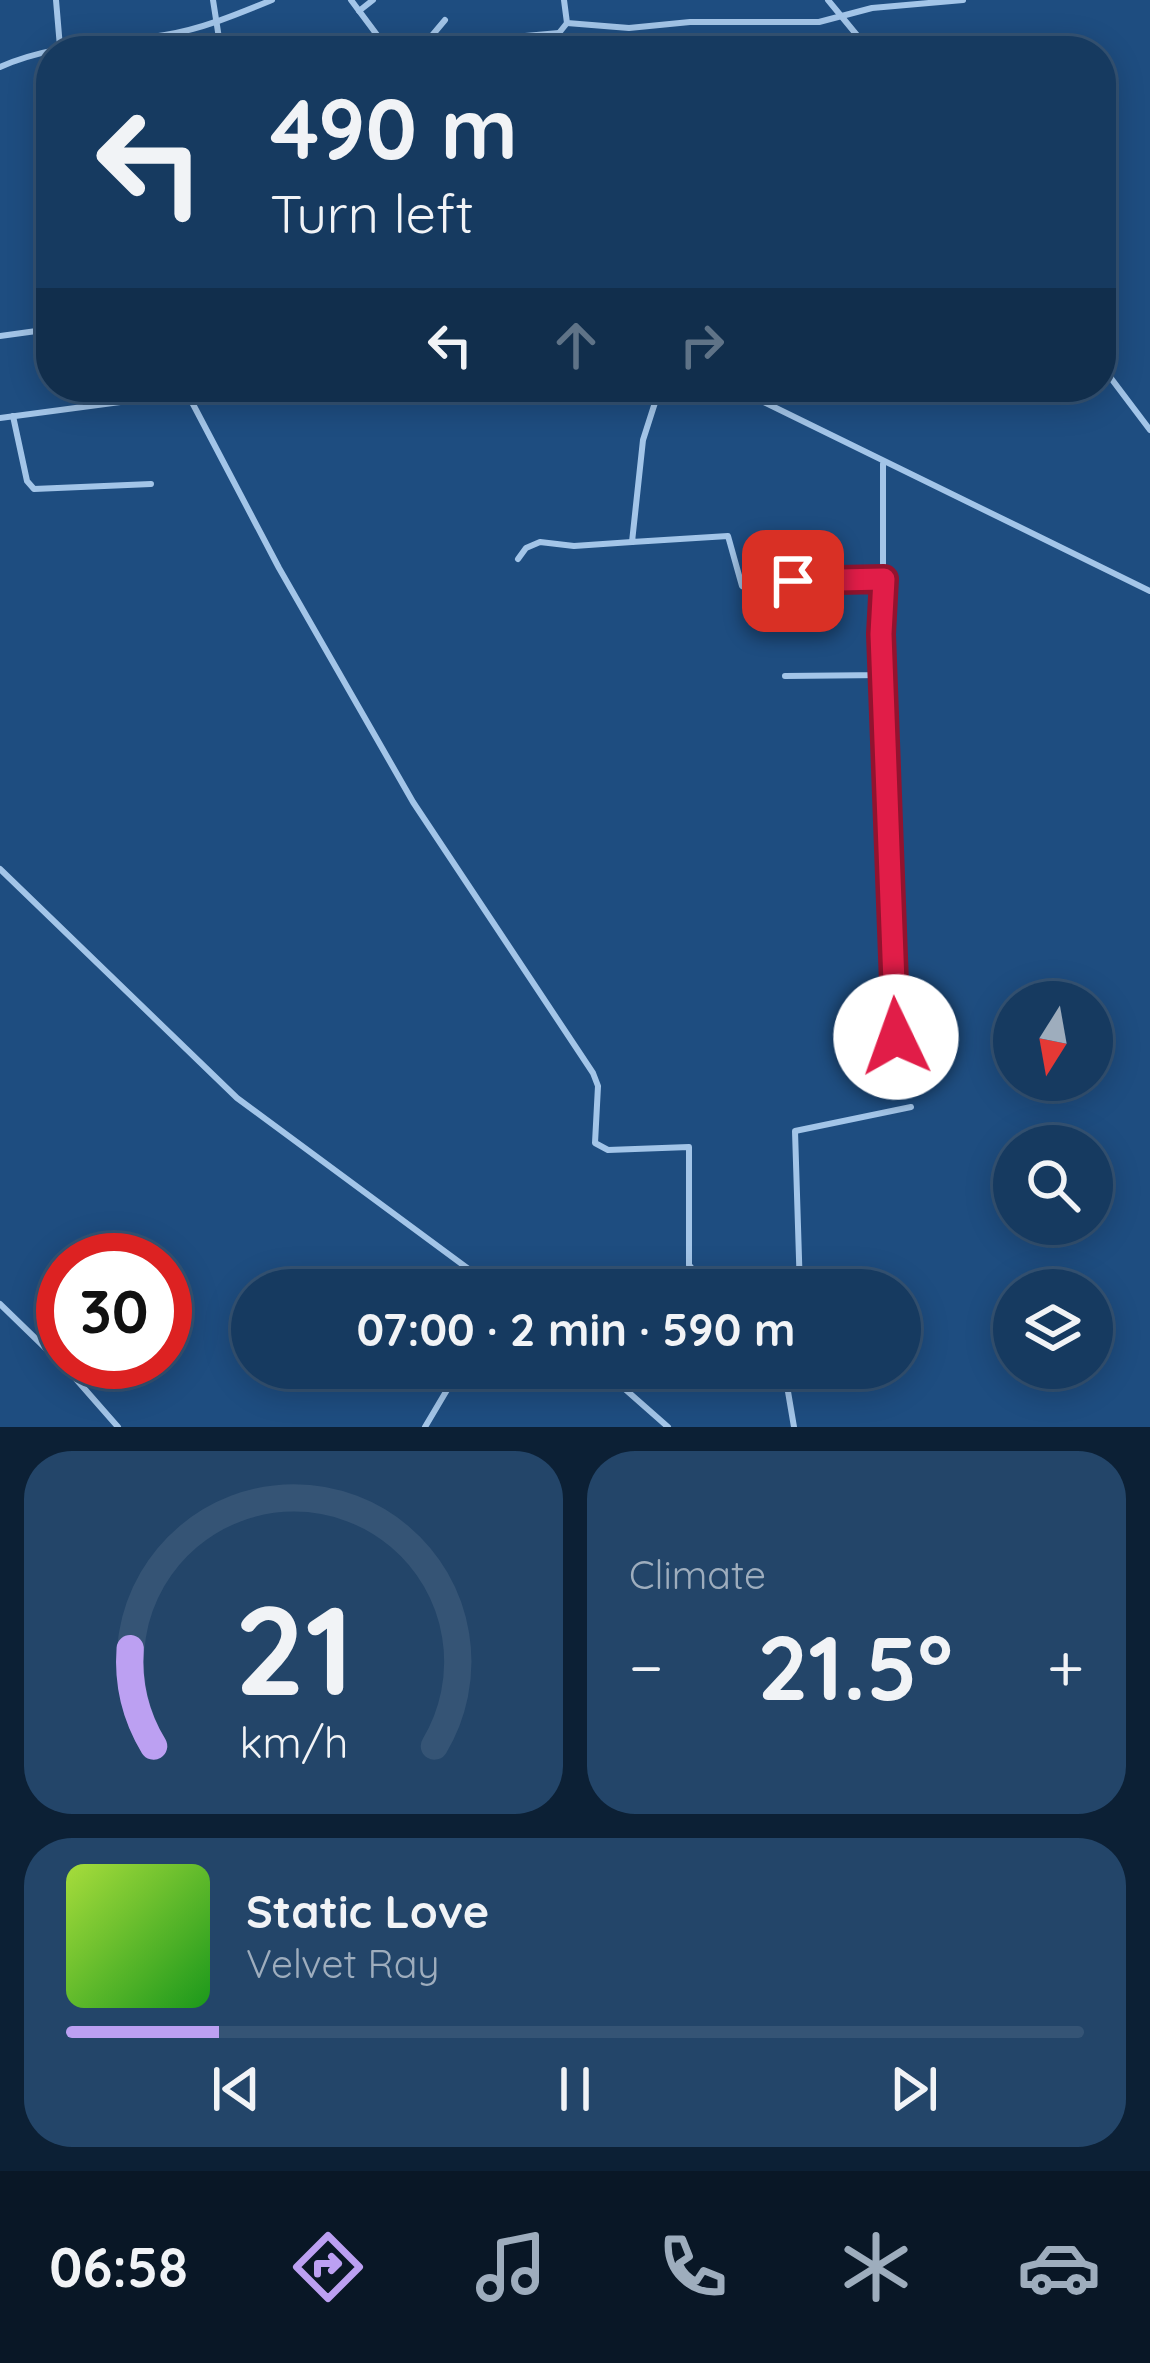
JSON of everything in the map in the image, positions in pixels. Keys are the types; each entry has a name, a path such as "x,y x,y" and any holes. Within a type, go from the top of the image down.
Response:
{"street":[{"path":"56,0 59,36"},
{"path":"213,0 218,36"},
{"path":"164,36 272,0"},
{"path":"351,0 378,36"},
{"path":"359,11 373,0"},
{"path":"560,36 567,23 564,0"},
{"path":"828,0 858,36"},
{"path":"567,23 629,28 690,22 819,22 840,14 963,0"},
{"path":"432,36 445,20"},
{"path":"525,36 560,33"},
{"path":"0,67 36,52"},
{"path":"0,336 36,331"},
{"path":"1116,384 1150,430"},
{"path":"0,418 106,402"},
{"path":"192,402 279,568 413,802 593,1073 598,1086 595,1143 608,1150 689,1147 692,1269"},
{"path":"632,542 643,440 655,402"},
{"path":"762,402 1150,591"},
{"path":"13,416 27,481 34,489 151,484"},
{"path":"883,464 883,675 896,1037"},
{"path":"518,559 526,548 540,542 574,546 728,536 742,586 748,589 793,581 884,579"},
{"path":"784,676 883,675"},
{"path":"0,869 237,1098 469,1269"},
{"path":"799,1269 796,1129 911,1107"},
{"path":"0,1304 118,1427"},
{"path":"425,1427 448,1389"},
{"path":"625,1389 668,1427"},
{"path":"788,1389 794,1427"}],"route":[{"path":"793,581 884,579 881,634 896,1037"}]}
